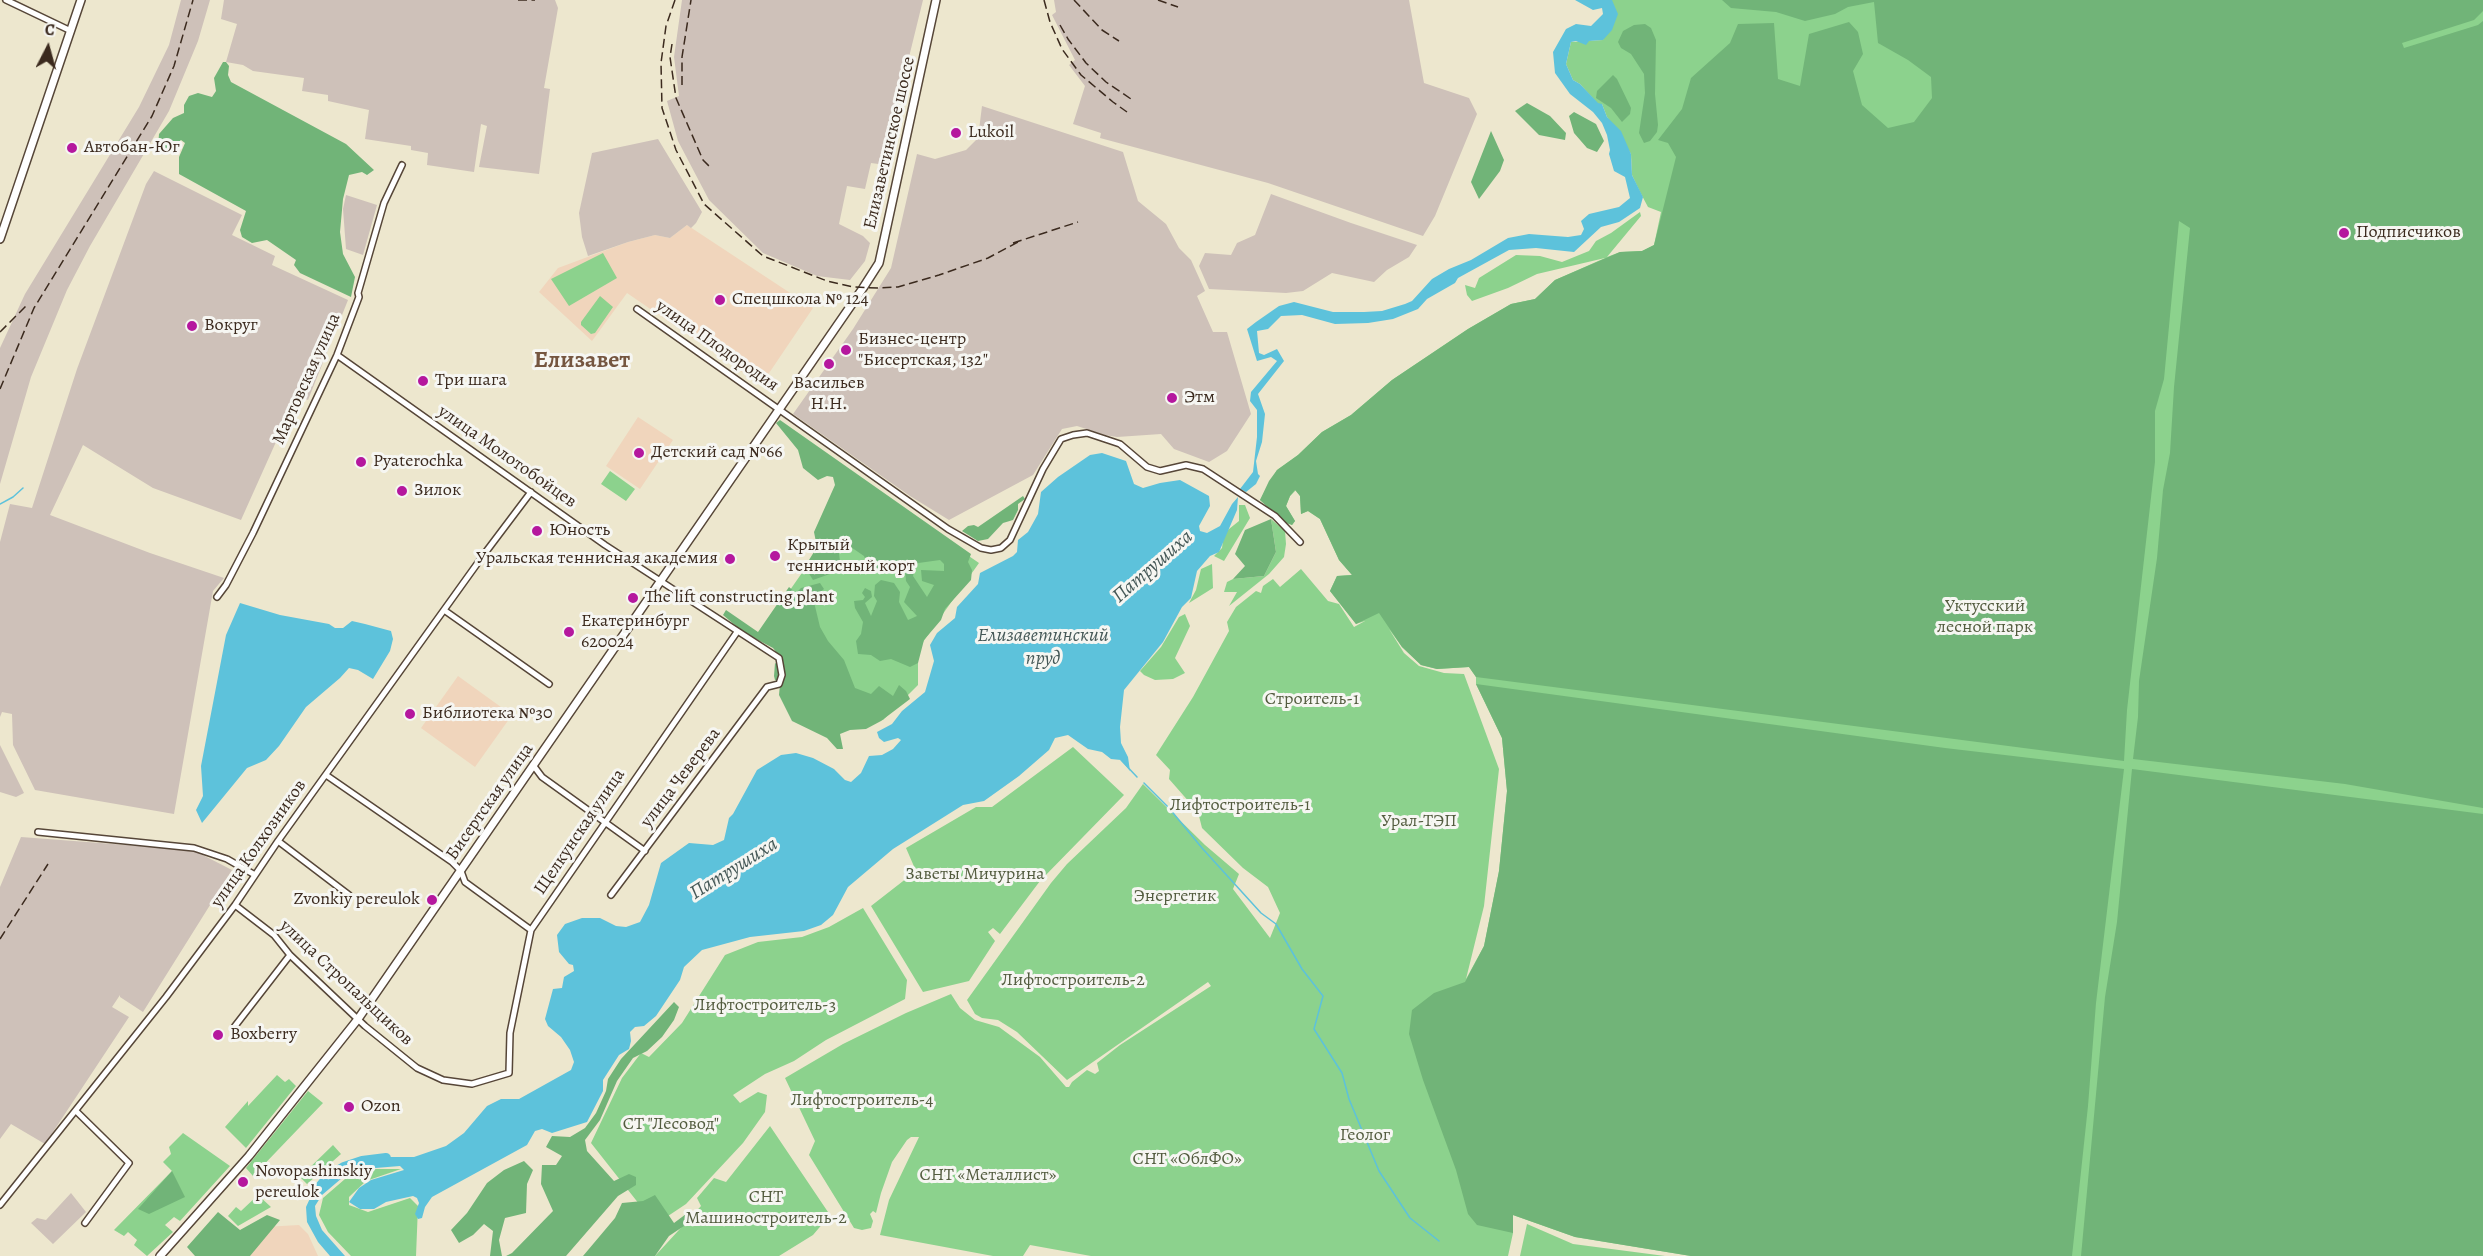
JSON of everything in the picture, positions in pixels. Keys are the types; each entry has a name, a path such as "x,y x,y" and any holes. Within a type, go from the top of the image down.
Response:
{"main road":[{"path":"0,239 81,0"},
{"name":"Елизаветинское шоссе","path":"863,288 879,263 936,0"},
{"name":"Бисертская улица","path":"160,1256 249,1156 358,1019 863,288"}],"street":[{"path":"6,0 70,31"},
{"name":"Мартовская улица","path":"217,597 254,533 337,355 359,297 358,293 384,203 402,165"},
{"name":"улица Плодородия","path":"637,309 948,529 981,548 991,550 1001,548 1010,540 1043,469 1061,439 1087,433 1120,444 1147,467 1160,471 1186,465 1203,469 1275,516 1300,542"},
{"name":"улица Молотобойцев","path":"337,355 464,447 661,582 779,658 782,675 779,684"},
{"name":"улица Колхозников","path":"0,1205 136,1038 235,905 278,841 531,492"},
{"path":"444,610 549,684"},
{"name":"Щелкунская улица","path":"509,1073 510,1033 531,930 604,821 737,632"},
{"name":"улица Чеверева","path":"611,895 767,687 779,684"},
{"path":"533,765 542,777 645,851"},
{"path":"326,775 452,862 461,871 465,882 531,930"},
{"path":"38,832 194,848 227,859 255,875"},
{"path":"278,841 349,896"},
{"name":"улица Стропальщиков","path":"235,905 274,935 290,955 358,1019 417,1068 443,1080 472,1084 509,1073"},
{"path":"235,1026 290,955"},
{"path":"76,1111 129,1163 85,1223"}],"shaded area":[{"path":"181,0 210,0 198,41 169,111 90,246 67,290 31,377 0,484 0,348 25,294 139,107 169,45"},
{"path":"224,0 555,0 558,8 544,88 550,89 539,174 479,167 487,126 481,124 474,172 427,165 428,153 411,150 411,146 365,139 369,110 328,101 328,95 302,91 304,78 253,71 243,65 226,62 237,24 221,19"},
{"path":"682,0 923,0 897,106 886,165 871,163 865,189 847,186 839,224 863,236 870,243 865,261 850,280 817,276 763,253 709,200 678,141 667,101 679,96 674,57"},
{"path":"1054,0 1409,0 1424,83 1469,98 1477,114 1435,216 1423,236 1268,183 1100,138 1101,133 1073,124 1085,86 1069,65 1075,60 1052,15 1056,12"},
{"path":"982,106 1123,152 1138,201 1166,224 1179,248 1191,260 1205,291 1197,296 1213,332 1227,332 1251,414 1227,451 1209,462 1174,449 1161,434 1117,437 1077,426 1062,429 1033,475 949,520 910,496 793,414 853,329 891,268 917,154 935,159 966,150 978,138"},
{"path":"658,139 702,212 696,223 691,228 687,225 670,238 655,235 588,256 582,237 579,213 592,153"},
{"path":"154,171 242,215 232,235 275,256 272,265 348,300 308,400 297,395 241,520 153,488 83,445 50,515 224,578 213,591 174,814 35,790 13,745 12,714 2,712 0,717 0,542 10,504 32,508 77,369 146,184"},
{"path":"1271,194 1417,245 1409,257 1387,270 1374,282 1332,273 1303,291 1286,293 1209,289 1199,266 1205,253 1231,255 1237,243 1255,235"},
{"path":"346,195 377,205 363,255 346,249 343,209"},
{"name":"Спецшкола № 124","path":"687,225 813,308 761,385 627,293 592,341 539,292 558,268 628,242 655,235 670,238"},
{"name":"Детский сад №66","path":"638,417 673,440 640,489 606,466"},
{"path":"458,676 512,715 475,767 421,728"},
{"path":"0,745 24,793 16,797 0,792"},
{"path":"21,837 193,850 232,870 143,1012 120,995 112,1007 129,1017 45,1144 11,1124 0,1139 0,887"},
{"path":"71,1193 86,1212 53,1244 31,1223 37,1218 46,1220"},
{"path":"299,1225 308,1234 318,1256 240,1256 264,1227"}],"green space":[{"name":"Уктусский лесной парк","path":"1612,0 2483,0 2483,1256 1691,1256 1575,1237 1513,1215 1513,1233 1508,1256 1091,1256 1030,1245 1023,1256 993,1256 880,1235 889,1200 919,1137 911,1137 907,1140 892,1162 876,1213 873,1211 870,1214 873,1221 871,1228 862,1230 854,1228 809,1155 815,1141 785,1078 843,1044 951,994 960,1008 975,1020 999,1027 1040,1057 1066,1087 1069,1087 1087,1070 1095,1074 1099,1071 1097,1063 1120,1045 1211,986 1208,982 1067,1080 1017,1032 998,1020 982,1018 975,1014 967,1000 1051,883 1067,864 1126,808 1143,784 1205,845 1239,874 1233,889 1270,938 1280,913 1268,887 1243,868 1202,828 1198,812 1169,779 1170,770 1156,755 1193,697 1229,631 1227,622 1236,607 1256,591 1261,593 1263,586 1273,579 1280,587 1301,569 1328,601 1339,604 1354,627 1365,621 1356,624 1330,591 1337,576 1352,575 1339,560 1320,519 1308,511 1301,514 1300,496 1296,490 1290,496 1286,506 1295,521 1292,525 1260,500 1277,470 1298,455 1322,432 1351,415 1392,380 1468,329 1511,304 1535,299 1555,280 1605,258 1537,274 1508,288 1472,301 1467,295 1465,285 1475,288 1479,278 1516,255 1540,256 1562,262 1589,251 1596,241 1640,212 1641,216 1607,257 1620,252 1642,251 1654,245 1661,212 1648,207 1632,175 1631,154 1607,117 1602,104 1598,104 1580,84 1573,80 1566,64 1571,42 1603,40","holes":["1389,629 1402,647 1421,665 1437,669 1469,667 1476,677 1476,684 1502,738 1507,791 1499,871 1484,946 1466,979 1484,906 1499,769 1464,674 1444,673 1419,666 1404,653"]},
{"path":"1722,0 2483,0 2483,11 2474,20 2402,43 2404,48 2478,25 2483,21 2483,808 2345,784 2133,759 2139,681 2157,558 2163,490 2170,453 2174,387 2190,228 2179,221 2164,379 2155,411 2155,462 2127,710 2124,761 1476,677 1469,667 1437,669 1421,665 1402,647 1379,613 1356,624 1330,591 1337,576 1352,575 1339,560 1320,519 1308,511 1301,514 1300,496 1295,490 1286,506 1295,521 1292,525 1283,522 1260,500 1269,481 1277,470 1298,455 1322,432 1351,415 1392,380 1468,329 1511,304 1535,299 1555,280 1620,252 1642,251 1654,245 1676,157 1668,143 1658,140 1682,109 1691,78 1730,43 1738,24 1774,23 1778,79 1800,86 1809,34 1849,22 1858,32 1863,54 1853,71 1862,105 1888,128 1914,122 1932,98 1931,77 1908,60 1878,43 1874,2 1848,7 1835,14 1805,21 1776,12 1731,8"},
{"path":"1645,24 1651,28 1656,40 1655,94 1658,125 1657,132 1650,141 1644,143 1639,133 1645,93 1644,74 1631,54 1621,48 1618,42 1623,31 1634,25"},
{"path":"223,62 229,66 228,75 231,82 346,144 374,170 367,175 362,172 349,175 343,199 340,232 343,254 355,277 351,297 300,273 294,265 296,260 267,240 252,243 242,237 240,230 246,211 179,174 179,157 185,143 181,140 167,151 158,147 159,134 173,118 184,113 184,105 189,96 198,93 212,97 216,91 214,78"},
{"path":"1613,75 1631,108 1630,114 1622,122 1611,108 1596,98 1597,91"},
{"path":"1527,103 1550,116 1566,133 1565,140 1539,135 1515,111"},
{"path":"1574,112 1596,124 1604,141 1597,152 1587,148 1574,133 1569,116"},
{"path":"1491,131 1504,160 1500,171 1479,199 1471,182"},
{"path":"603,253 617,278 569,306 551,279"},
{"path":"600,296 613,307 595,333 591,334 581,325 581,322"},
{"path":"780,420 971,554 968,562 972,570 971,580 945,609 941,620 924,640 918,663 910,667 891,659 880,661 871,655 858,654 856,641 861,634 863,622 855,608 854,601 863,600 865,597 862,593 865,588 871,591 872,597 865,603 871,616 877,601 874,596 875,585 881,580 894,583 900,592 899,602 908,620 917,616 904,602 910,587 906,581 905,570 915,568 913,576 927,597 934,585 922,581 921,570 944,571 944,564 940,560 904,565 892,562 888,570 870,571 864,556 845,543 838,545 841,570 813,580 808,572 809,560 817,547 814,532 835,485 833,477 827,476 818,480 803,468 798,450 776,423"},
{"path":"610,471 635,489 626,501 601,484"},
{"path":"864,484 979,563 918,649 918,685 883,720 871,722 760,633"},
{"path":"1023,496 1025,499 1018,504 1013,520 1003,523 988,539 978,541 962,531 968,526 978,527"},
{"path":"1239,505 1245,505 1250,518 1224,561 1214,556 1222,548 1224,533 1239,521"},
{"path":"1271,519 1285,531 1284,557 1269,574 1229,606 1237,592 1224,592 1227,582 1233,579 1264,576 1276,552"},
{"path":"1271,519 1276,552 1264,576 1233,579 1245,566 1235,554 1245,530"},
{"path":"1212,564 1213,588 1189,603 1196,590 1201,569"},
{"path":"820,583 824,589 817,595 814,602 820,627 844,660 855,688 871,694 879,686 893,696 899,685 910,699 881,721 866,729 850,730 840,734 843,749 837,749 827,738 792,721 779,695 780,684 774,676 775,663 778,665 781,658 773,648 743,632 723,615 726,610 758,632 789,587 796,593 801,588"},
{"path":"1185,614 1190,626 1175,658 1185,673 1173,679 1155,680 1144,675 1140,671 1161,647 1179,617"},
{"path":"1476,684 1945,748 2124,769 2096,1003 2072,1256 1691,1256 1575,1237 1513,1215 1513,1233 1477,1225 1468,1214 1456,1170 1409,1034 1412,1010 1434,993 1465,982 1484,946 1499,871 1507,791 1502,738"},
{"name":"Заветы Мичурина","path":"1073,747 1124,795 1040,881 1000,934 993,928 988,932 995,941 969,981 923,992 871,906 916,871 906,848 976,807 992,807"},
{"path":"2132,769 2483,814 2483,1256 2081,1256 2105,997 2117,922"},
{"path":"863,908 907,980 905,999 826,1040 794,1061 765,1074 733,1095 740,1103 758,1092 767,1095 765,1112 743,1143 686,1204 662,1220 643,1209 591,1143 622,1078 641,1053 649,1057 682,1023 725,955 758,942 802,937 829,927"},
{"path":"674,1002 679,1007 674,1020 662,1037 647,1051 633,1058 617,1081 600,1120 585,1140 587,1151 614,1181 629,1174 636,1177 636,1185 618,1196 566,1256 506,1256 512,1253 553,1211 541,1184 542,1165 556,1165 562,1156 546,1147 552,1136 570,1137 585,1128 596,1113 606,1091 608,1079 621,1059"},
{"path":"277,1075 285,1082 289,1079 296,1086 246,1148 225,1127 248,1101 248,1106"},
{"path":"308,1091 323,1103 253,1176 246,1168"},
{"name":"СНТ Машиностроитель-2","path":"770,1126 830,1215 813,1235 779,1256 655,1256 701,1206 697,1198 714,1178 726,1182"},
{"path":"183,1133 230,1166 180,1221 174,1217 165,1225 173,1232 147,1256 134,1245 137,1240 128,1232 124,1236 114,1230 172,1171 163,1162 171,1154 169,1147"},
{"path":"333,1145 341,1154 307,1184 300,1177"},
{"path":"524,1161 533,1170 527,1184 526,1213 505,1218 499,1240 502,1256 490,1256 493,1231 484,1224 473,1235 459,1243 451,1230 467,1213 487,1183 504,1170"},
{"path":"376,1169 401,1169 366,1181 349,1197 349,1205 368,1212 410,1198 418,1206 416,1256 351,1256 328,1232 319,1215 323,1198 345,1179"},
{"path":"172,1171 185,1197 149,1214 138,1209"},
{"path":"258,1195 271,1207 238,1226 228,1216 236,1207 241,1211"},
{"path":"655,1195 674,1223 686,1214 690,1222 669,1236 655,1256 583,1256 615,1218 622,1203 643,1201"},
{"path":"218,1212 240,1230 267,1215 280,1220 250,1256 195,1256 187,1247"},
{"path":"1527,1224 1573,1244 1665,1256 1520,1256"}],"water":[{"path":"1575,0 1612,0 1618,14 1612,30 1603,40 1589,41 1586,45 1576,41 1571,42 1566,64 1573,80 1602,104 1607,117 1621,131 1631,154 1632,175 1643,197 1640,208 1619,222 1601,227 1574,252 1536,248 1509,250 1458,278 1455,283 1427,299 1418,309 1393,319 1368,323 1335,324 1302,315 1281,316 1268,329 1257,331 1259,353 1264,355 1277,349 1284,361 1258,394 1265,414 1262,442 1256,461 1260,476 1256,484 1246,492 1240,489 1253,472 1257,437 1257,410 1250,401 1251,392 1277,361 1271,357 1257,361 1247,329 1256,322 1279,306 1294,302 1333,312 1382,311 1405,304 1412,301 1432,279 1508,238 1529,234 1568,237 1581,235 1584,229 1581,221 1589,214 1619,207 1630,198 1625,177 1614,171 1607,135 1602,123 1593,112 1570,94 1555,73 1553,52 1566,29 1576,24 1591,26 1603,14 1602,8 1593,10"},
{"name":"Елизаветинский пруд","path":"1102,453 1126,461 1134,484 1143,488 1180,480 1209,496 1210,506 1199,526 1200,531 1207,533 1220,526 1238,497 1237,510 1219,552 1210,556 1197,571 1191,598 1182,607 1163,642 1124,690 1120,727 1121,743 1128,757 1130,771 1121,760 1111,759 1102,752 1088,749 1068,735 1055,738 1049,750 1019,776 984,801 963,805 893,849 848,887 833,915 821,925 804,931 750,937 702,950 684,967 680,980 656,1016 644,1026 635,1027 630,1032 629,1049 619,1055 603,1080 603,1091 587,1122 552,1133 542,1129 535,1131 527,1145 432,1197 425,1207 422,1218 418,1219 415,1214 419,1203 413,1196 386,1202 374,1209 360,1209 349,1202 359,1188 371,1180 404,1170 400,1166 363,1169 342,1178 322,1195 315,1206 316,1216 322,1230 345,1256 330,1256 318,1242 307,1222 306,1207 312,1194 332,1175 359,1162 391,1157 414,1157 446,1146 464,1133 487,1106 501,1099 519,1099 571,1070 574,1062 570,1050 561,1037 548,1026 545,1019 553,989 562,988 564,977 574,971 573,965 569,964 559,952 557,935 565,924 582,918 600,918 616,926 626,927 640,922 649,905 661,863 689,843 713,845 724,840 729,818 757,770 781,755 796,753 813,758 834,769 845,780 851,782 861,773 869,756 882,755 893,749 901,740 898,738 884,742 879,738 877,732 892,724 902,711 925,692 934,661 930,645 937,633 955,618 957,607 978,584 980,573 1017,552 1018,540 1028,532 1038,514 1041,492 1090,455"},
{"path":"240,603 280,615 329,624 335,628 343,628 352,621 365,624 391,631 393,639 390,651 373,679 358,670 349,668 306,707 279,746 266,760 247,768 202,823 196,810 203,796 201,766 226,635"}],"waterway":[{"path":"0,504 23,488"},
{"path":"1121,760 1137,777"},
{"path":"1144,783 1169,808 1261,913 1276,924 1302,969 1323,996 1314,1029 1342,1073 1349,1099 1379,1171 1410,1218 1439,1241"},
{"name":"Патрушиха","path":"314,1194 328,1177 344,1167 362,1161 386,1158"}],"railway":[{"path":"0,389 34,308 152,116 174,66 193,0"},
{"path":"518,0 535,0"},
{"path":"675,0 666,26 661,63 662,108 676,150 704,204 763,256 827,281 853,287 898,287 988,258 1020,241"},
{"path":"682,85 682,57 691,0"},
{"path":"1044,0 1050,22 1062,49 1081,75 1127,112"},
{"path":"1074,0 1102,30 1119,41"},
{"path":"1158,0 1178,7"},
{"path":"1060,25 1086,63 1106,82 1131,99"},
{"path":"672,44 670,57 676,98 703,160 710,167"},
{"path":"1013,243 1078,222"},
{"path":"0,332 27,305"},
{"path":"0,939 48,864"}],"place":[{"name":"Lukoil","path":"956,133"},
{"name":"Автобан-Юг","path":"72,148"},
{"name":"Подписчиков","path":"2344,233"},
{"name":"Спецшкола № 124","path":"720,300"},
{"name":"Вокруг","path":"192,326"},
{"name":"Бизнес-центр \"Бисертская, 132\"","path":"846,350"},
{"name":"Васильев Н.Н.","path":"829,364"},
{"name":"Три шага","path":"423,381"},
{"name":"Этм","path":"1172,398"},
{"name":"Детский сад №66","path":"639,453"},
{"name":"Pyaterochka","path":"361,462"},
{"name":"Зилок","path":"402,491"},
{"name":"Юность","path":"537,531"},
{"name":"Крытый теннисный корт","path":"775,556"},
{"name":"Уральская теннисная академия","path":"730,559"},
{"name":"The lift constructing plant","path":"633,598"},
{"name":"Екатеринбург 620024","path":"569,632"},
{"name":"Библиотека №30","path":"410,714"},
{"name":"Zvonkiy pereulok","path":"432,900"},
{"name":"Boxberry","path":"218,1035"},
{"name":"Ozon","path":"349,1107"},
{"name":"Novopashinskiy pereulok","path":"243,1182"}],"district":[{"name":"Елизавет","path":"582,361"}],"park label":[{"name":"Строитель-1","path":"1312,700"},
{"name":"Лифтостроитель-1","path":"1240,806"},
{"name":"Урал-ТЭП","path":"1419,822"},
{"name":"Энергетик","path":"1175,897"},
{"name":"Лифтостроитель-2","path":"1073,981"},
{"name":"Лифтостроитель-3","path":"765,1006"},
{"name":"Лифтостроитель-4","path":"862,1101"},
{"name":"СТ \"Лесовод\"","path":"671,1125"},
{"name":"Геолог","path":"1365,1136"},
{"name":"СНТ «ОблФО»","path":"1187,1160"},
{"name":"СНТ «Металлист»","path":"988,1176"}]}
